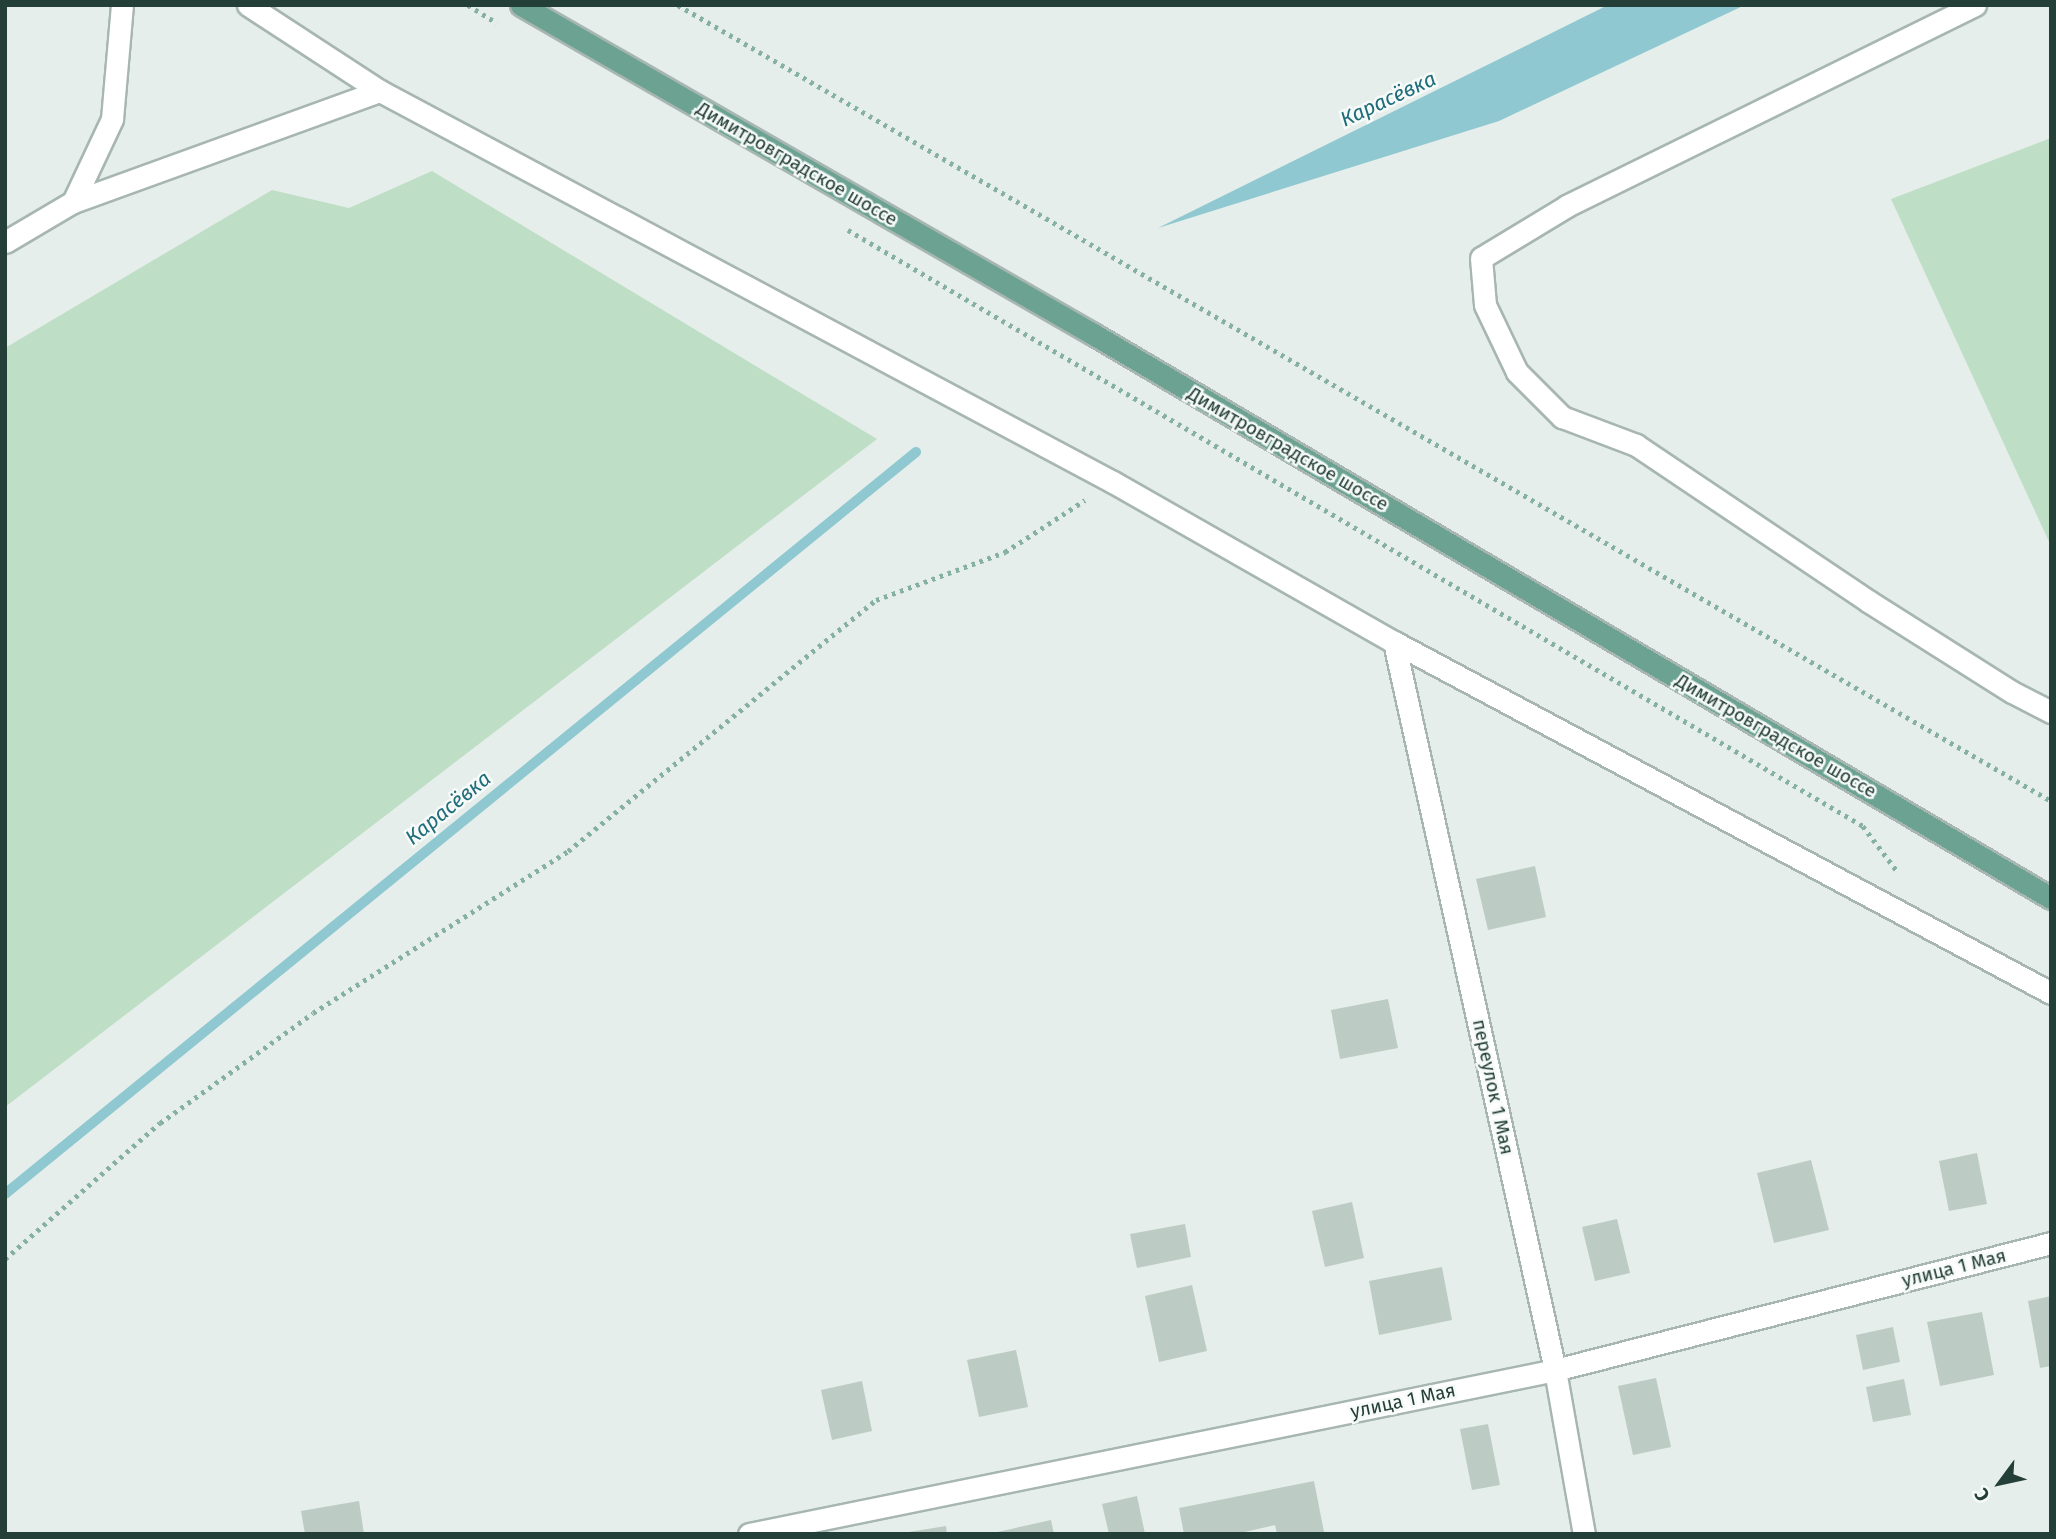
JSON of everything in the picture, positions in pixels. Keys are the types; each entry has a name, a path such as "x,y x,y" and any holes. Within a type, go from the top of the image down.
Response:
{"main road":[{"name":"Димитровградское шоссе","path":"521,5 1093,334 2051,898"}],"street":[{"path":"73,202 112,119 122,5"},
{"path":"248,5 380,91 1112,482 1394,642 2051,993"},
{"path":"1975,5 1567,206 1481,258 1485,305 1517,372 1562,417 1636,445 1868,601 2012,692 2051,712"},
{"path":"5,242 73,202 380,91"},
{"name":"переулок 1 Мая","path":"1394,642 1555,1370 1584,1534"},
{"name":"улица 1 Мая","path":"749,1534 1555,1370 2051,1243"}],"path":[{"path":"468,5 504,26"},
{"path":"678,5 2051,801"},
{"path":"839,224 1863,826 1897,871"},
{"path":"5,1259 160,1123 313,1013 568,851 876,600 1004,552 1112,482"}],"green space":[{"path":"2051,138 2051,546 1891,199"},
{"path":"432,171 877,439 5,1107 5,348 272,190 349,208"}],"water":[{"path":"1608,5 1745,5 1499,121 1158,228"}],"building":[{"path":"1535,866 1546,917 1488,930 1476,879"},
{"path":"1388,999 1398,1048 1340,1059 1331,1010"},
{"path":"1977,1153 1987,1204 1949,1211 1939,1161"},
{"path":"1811,1160 1829,1230 1774,1243 1757,1173"},
{"path":"1352,1202 1364,1258 1325,1267 1312,1211"},
{"path":"1617,1219 1630,1273 1595,1281 1582,1227"},
{"path":"1185,1224 1191,1257 1137,1268 1130,1234"},
{"path":"1442,1267 1452,1320 1379,1335 1369,1281"},
{"path":"1192,1285 1207,1351 1159,1362 1145,1296"},
{"path":"2051,1296 2051,1366 2040,1368 2028,1301"},
{"path":"1982,1312 1994,1375 1940,1386 1927,1322"},
{"path":"1893,1327 1900,1362 1863,1370 1856,1335"},
{"path":"1016,1350 1028,1407 979,1417 967,1360"},
{"path":"1656,1378 1671,1447 1633,1455 1618,1386"},
{"path":"1904,1379 1911,1415 1873,1422 1866,1387"},
{"path":"862,1381 872,1431 832,1440 821,1390"},
{"path":"1488,1424 1500,1485 1472,1490 1460,1429"},
{"path":"1314,1481 1324,1532 1277,1534 1275,1525 1236,1534 1184,1534 1179,1508"},
{"path":"1137,1496 1145,1534 1109,1534 1102,1504"},
{"path":"359,1501 364,1534 305,1534 301,1511"},
{"path":"1051,1520 1054,1534 993,1534 993,1533"},
{"path":"946,1526 947,1534 909,1534 909,1532"}],"waterway":[{"name":"Карасёвка","path":"5,1194 916,452"}]}
